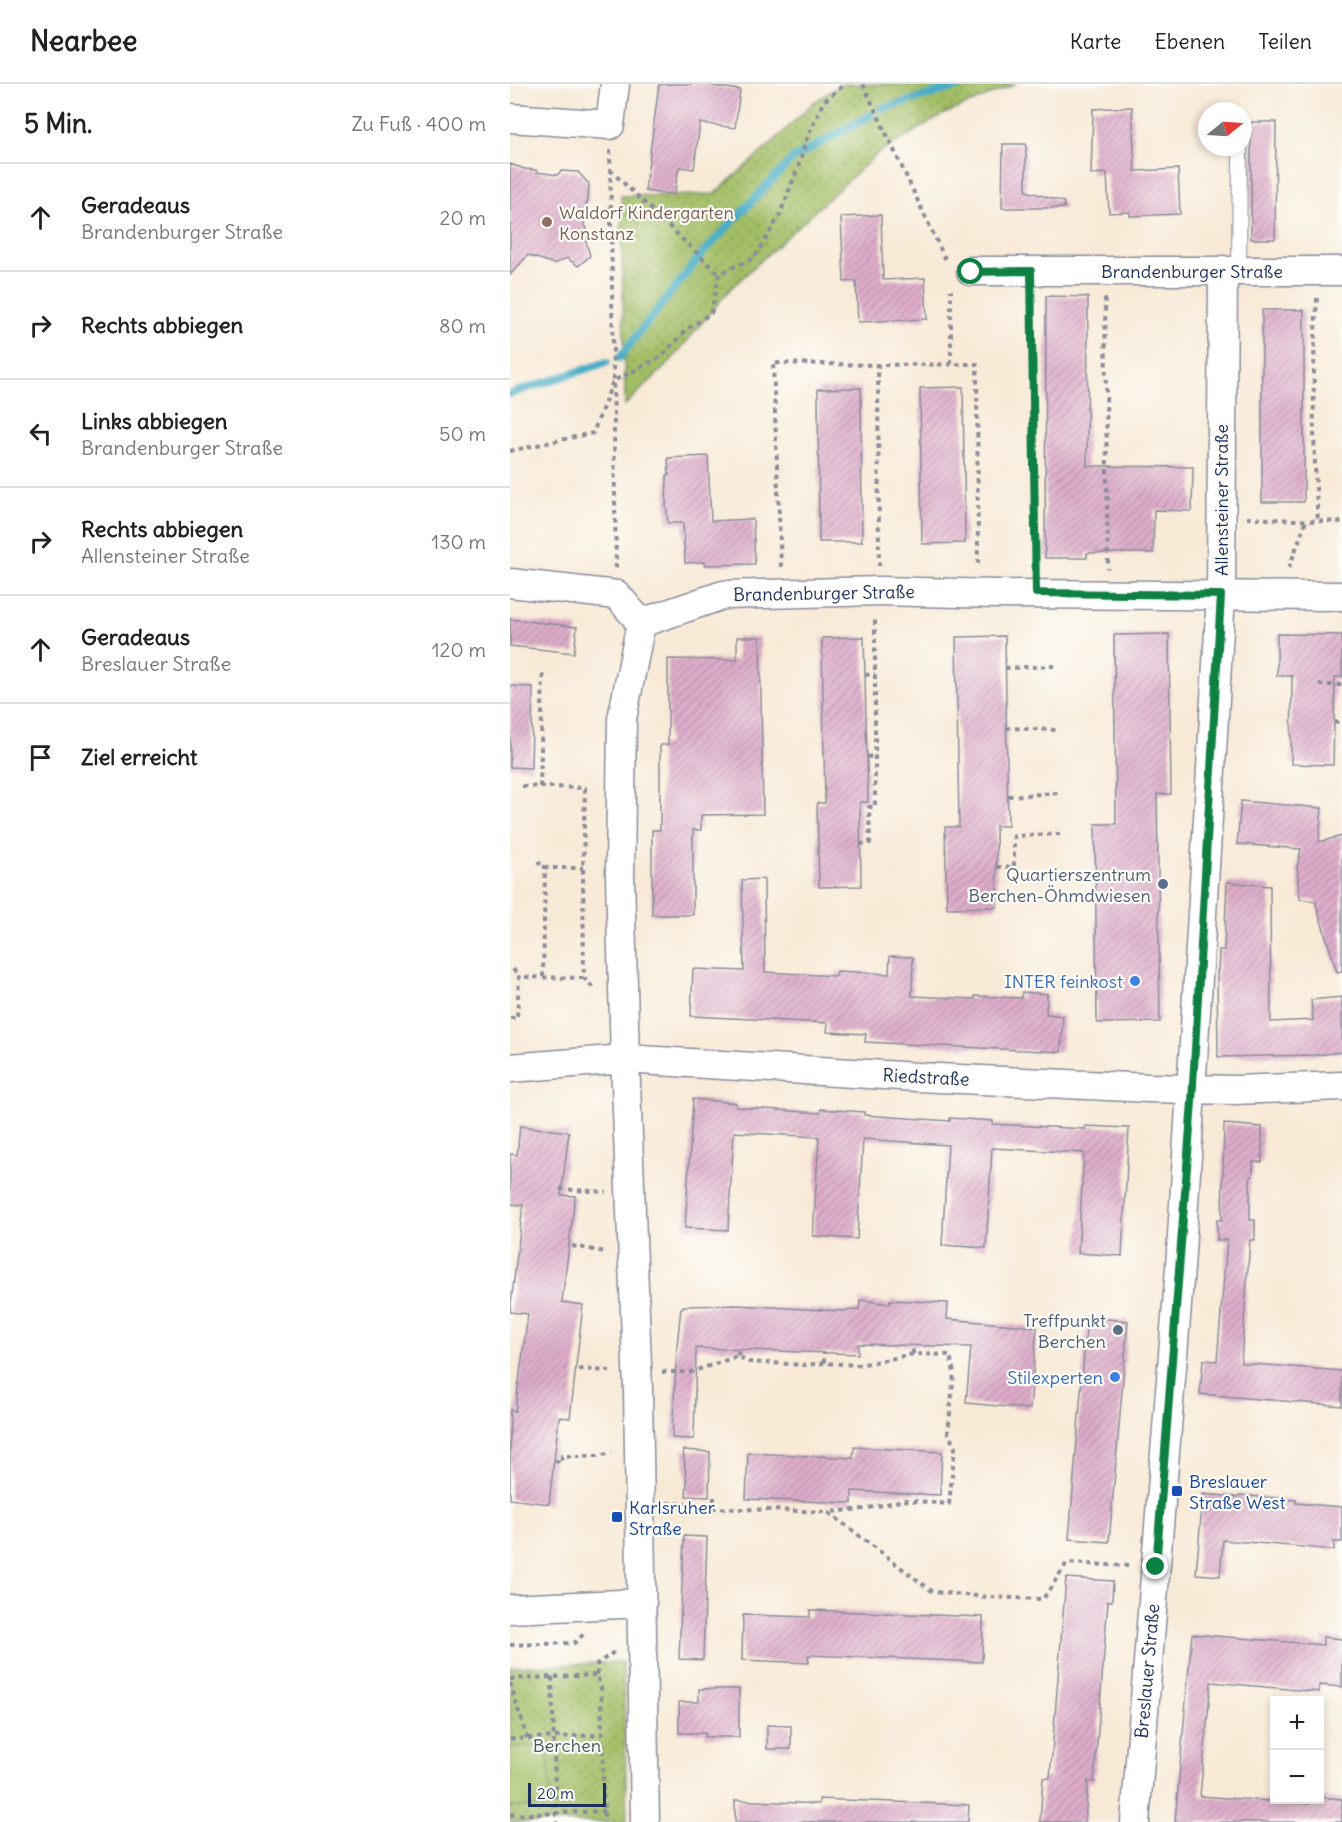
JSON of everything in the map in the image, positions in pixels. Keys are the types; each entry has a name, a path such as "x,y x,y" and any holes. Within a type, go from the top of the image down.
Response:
{"street":[{"path":"510,118 610,125 615,84"},
{"name":"Allensteiner Straße","path":"1192,1089 1221,595 1221,519 1231,270"},
{"name":"Brandenburger Straße","path":"961,272 1330,271"},
{"path":"510,583 617,594 641,622 622,719 620,876 638,1372 645,1822"},
{"name":"Brandenburger Straße","path":"641,622 723,595 877,591 1342,596"},
{"name":"Riedstraße","path":"510,1068 625,1059 917,1077 1192,1089 1235,1090 1342,1086"},
{"name":"Breslauer Straße","path":"1135,1822 1176,1321 1192,1089"},
{"path":"510,1609 642,1603"}],"lane":[{"path":"1231,270 1239,156"}],"path":[{"path":"719,274 754,258 779,217 806,140 824,101 845,84"},
{"path":"863,84 961,272 951,364"},
{"path":"610,125 617,594"},
{"path":"610,170 719,274"},
{"path":"1031,271 1036,593"},
{"path":"1105,271 1108,594"},
{"path":"1318,522 1313,453 1313,355 1330,271"},
{"path":"510,451 593,433 613,381 661,357 686,330 711,313 719,274"},
{"path":"782,594 773,363 977,364 978,593"},
{"path":"860,844 870,843 869,807 876,807 878,364"},
{"path":"1221,519 1342,522"},
{"path":"1279,596 1306,521"},
{"path":"1005,668 1054,666"},
{"path":"540,787 543,674"},
{"path":"865,675 876,674"},
{"path":"1319,685 1342,685"},
{"path":"1334,722 1342,722"},
{"path":"1006,728 1056,730"},
{"path":"867,757 876,756"},
{"path":"522,786 585,788 584,978 603,999 623,1006"},
{"path":"1008,796 1058,793"},
{"path":"997,867 1014,867 1014,836 1060,834"},
{"path":"537,863 545,864 543,977"},
{"path":"545,868 583,868"},
{"path":"510,1018 517,1018 519,977 513,969"},
{"path":"519,977 584,978"},
{"path":"560,1189 630,1195"},
{"path":"572,1246 633,1257"},
{"path":"913,1353 914,1346"},
{"path":"738,1356 739,1350"},
{"path":"824,1353 824,1363"},
{"path":"638,1372 692,1372 738,1356 749,1362 860,1365 913,1353 950,1355 954,1373 948,1433 955,1447 949,1504 904,1500 864,1509 828,1512 714,1508 714,1505 641,1502"},
{"path":"555,1461 562,1462 562,1456 639,1453"},
{"path":"714,1497 714,1505"},
{"path":"828,1512 933,1592 1043,1599 1067,1563 1156,1567"},
{"path":"604,1822 601,1688 597,1675 597,1664 618,1649"},
{"path":"510,1679 597,1675"},
{"path":"552,1677 556,1822"},
{"path":"510,1683 527,1738"},
{"path":"510,1739 601,1735"},
{"path":"510,1815 604,1811"}],"green space":[{"path":"842,84 1016,84 942,115 877,154 731,288 668,364 625,405 621,196 714,194 814,102"},
{"name":"Berchen","path":"623,1662 627,1822 510,1822 510,1667"},
{"path":"548,1745 551,1806 510,1807 510,1747"}],"building":[{"path":"659,84 700,84 740,90 735,128 700,123 694,169 679,167 674,195 645,191"},
{"path":"1132,107 1135,171 1178,169 1180,214 1130,216 1130,212 1109,213 1107,173 1091,174 1093,109"},
{"path":"1252,122 1276,122 1275,239 1251,239"},
{"path":"1003,144 1026,144 1026,191 1064,202 1064,208 1002,208"},
{"name":"Waldorf Kindergarten Konstanz","path":"510,164 557,175 561,171 578,172 589,184 584,225 587,228 586,241 590,256 578,266 567,258 554,264 528,255 510,275"},
{"path":"881,215 883,280 925,278 927,319 858,322 856,281 844,282 841,217"},
{"path":"1046,296 1088,297 1087,466 1193,467 1192,511 1154,510 1153,553 1087,553 1087,558 1045,558"},
{"path":"1262,310 1304,310 1304,502 1262,502"},
{"path":"963,387 965,543 922,544 920,388"},
{"path":"861,388 862,542 819,542 818,389"},
{"path":"708,456 711,521 753,519 755,564 685,563 683,523 668,523 666,505 668,458"},
{"path":"510,619 577,627 574,653 510,646"},
{"path":"1169,634 1171,794 1157,794 1160,1022 1097,1023 1095,824 1116,824 1114,635"},
{"path":"1277,634 1342,635 1342,677 1335,677 1333,765 1291,764 1292,676 1277,676"},
{"path":"1005,636 1008,826 996,826 997,907 947,908 945,827 959,827 956,637"},
{"path":"737,637 760,637 763,814 701,815 701,830 693,830 693,915 652,915 652,830 660,830 660,745 668,745 668,659 737,660"},
{"path":"864,637 868,802 860,802 861,886 819,887 817,803 825,803 822,638"},
{"path":"510,686 533,687 531,768 510,767"},
{"path":"1241,801 1322,808 1319,842 1342,836 1342,971 1337,972 1315,901 1300,899 1297,868 1301,849 1237,844"},
{"path":"764,879 765,972 836,976 837,971 889,974 890,956 913,957 912,996 975,999 975,996 1021,998 1022,992 1047,994 1046,1014 1063,1016 1061,1052 865,1042 866,1034 827,1032 828,1023 691,1016 693,969 744,971 742,880"},
{"path":"1227,882 1270,886 1271,1022 1313,1020 1311,1000 1342,997 1342,1052 1315,1055 1218,1057 1217,971 1219,950 1224,950"},
{"path":"693,1099 736,1103 736,1107 820,1113 821,1109 864,1112 864,1115 950,1121 950,1118 993,1121 993,1124 1085,1129 1085,1126 1129,1128 1122,1256 1078,1253 1084,1153 992,1148 986,1248 942,1245 948,1145 863,1139 857,1239 813,1236 819,1137 734,1132 728,1230 685,1228"},
{"path":"1224,1124 1262,1127 1262,1162 1253,1162 1253,1176 1250,1176 1250,1220 1255,1220 1255,1240 1250,1240 1241,1363 1342,1371 1342,1406 1200,1394 1203,1360 1217,1361 1227,1240 1217,1240 1217,1220 1222,1220"},
{"path":"520,1126 569,1132 561,1195 575,1196 562,1302 583,1305 570,1418 559,1417 549,1504 510,1499 510,1410 515,1411 528,1314 510,1312 523,1205 510,1204 510,1154 517,1155"},
{"path":"860,1300 891,1304 890,1300 948,1303 947,1319 1037,1327 1030,1409 966,1403 971,1347 858,1344 858,1354 696,1348 694,1439 672,1438 677,1346 683,1306 738,1305 839,1311 859,1310"},
{"path":"1087,1317 1128,1321 1109,1542 1069,1539"},
{"path":"854,1447 942,1452 940,1495 852,1491 852,1503 746,1499 748,1453 853,1458"},
{"path":"683,1450 710,1452 709,1497 686,1496 687,1483"},
{"path":"1203,1494 1296,1500 1296,1503 1342,1507 1342,1542 1334,1542 1334,1550 1223,1540 1220,1576 1196,1574"},
{"path":"684,1536 707,1537 703,1660 679,1659"},
{"path":"1066,1578 1113,1581 1112,1601 1108,1601 1094,1782 1088,1781 1085,1822 1040,1822 1043,1778 1050,1778"},
{"path":"810,1610 983,1617 982,1662 808,1655 809,1663 742,1660 743,1615 810,1617"},
{"path":"1192,1634 1323,1645 1323,1637 1342,1639 1342,1687 1319,1685 1319,1692 1211,1682 1200,1796 1270,1801 1270,1804 1324,1804 1324,1797 1342,1799 1342,1822 1175,1822"},
{"path":"699,1689 739,1689 739,1737 705,1737 705,1733 679,1733 679,1702 699,1702"},
{"path":"767,1725 791,1726 791,1749 767,1749"},
{"path":"819,1799 969,1805 968,1822 735,1822 735,1800 819,1804"}],"waterway":[{"path":"881,109 967,84"},
{"path":"619,358 700,256 792,159 871,115"},
{"path":"510,394 607,362"}],"place":[{"name":"Waldorf Kindergarten Konstanz","path":"547,222"},
{"name":"Quartierszentrum Berchen-Öhmdwiesen","path":"1163,884"},
{"name":"INTER feinkost","path":"1135,981"},
{"name":"Treffpunkt Berchen","path":"1118,1330"},
{"name":"Stilexperten","path":"1115,1377"},
{"name":"Breslauer Straße West","path":"1177,1491"},
{"name":"Karlsruher Straße","path":"617,1517"}],"route":[{"path":"971,272 1031,271 1036,593 1221,595 1192,1102 1156,1567"}]}
